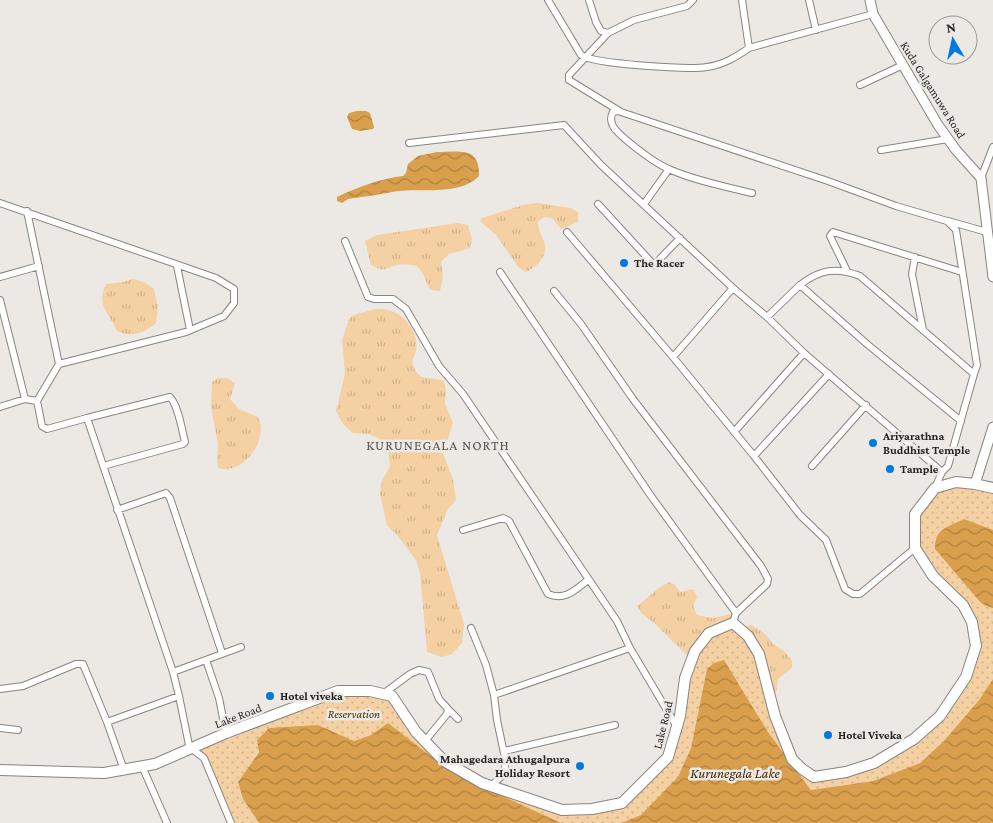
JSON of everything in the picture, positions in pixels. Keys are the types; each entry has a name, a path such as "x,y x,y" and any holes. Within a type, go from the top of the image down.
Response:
{"main road":[{"path":"733,624 748,636 759,654 775,716 792,759 802,769 814,777 846,772 874,763 914,739 940,716 966,677 976,646 972,622 963,605 933,576 915,548 915,514 935,488 956,482 993,488"},
{"name":"Lake Road","path":"0,770 104,773 155,764 226,733 338,691 370,691 392,696 416,732 444,761 491,786 562,810 592,809 622,803 668,757 677,727 685,678 695,652 709,633 733,624"}],"street":[{"path":"548,0 581,55 585,58 609,62 703,68 734,59 749,48 874,14"},
{"path":"589,0 601,31 608,33"},
{"path":"624,113 569,80 569,75 608,33 634,20 687,6 693,0"},
{"path":"742,0 749,48"},
{"path":"809,0 816,30"},
{"name":"Kuda Galgamuwa Road","path":"870,0 874,14 938,125 981,178"},
{"path":"860,85 903,65"},
{"path":"752,193 717,185 669,169 641,153 617,131 612,123 611,116 613,112 618,111 819,178 896,206 947,221 956,230 978,364 948,466 942,472 935,488"},
{"path":"409,143 562,124 601,165 732,288 942,472"},
{"path":"881,150 948,139"},
{"path":"993,147 981,178 993,277"},
{"path":"644,204 669,169"},
{"path":"0,203 28,211 177,266 216,278 234,289 234,303 224,316 190,330 59,364"},
{"path":"598,204 654,265 680,238"},
{"path":"28,211 59,364 37,401 42,426 47,429 170,397 173,400 181,423 185,442 183,444 102,466"},
{"path":"942,220 987,232"},
{"path":"567,232 673,356 800,515 826,540 845,589 853,594 860,594 915,548"},
{"path":"848,271 830,236 833,232 962,272"},
{"path":"345,241 368,297 374,299 393,299 406,309 439,366 463,394 617,621 630,648 677,727"},
{"path":"915,257 912,274 923,330"},
{"path":"0,277 39,266"},
{"path":"177,266 190,330"},
{"path":"767,317 807,279 825,271 848,271 860,276 974,374"},
{"path":"500,272 651,496 736,613"},
{"path":"800,285 867,344 962,421"},
{"path":"673,356 732,288"},
{"path":"554,291 581,324 633,399 761,566 768,580 767,584 736,613 733,624"},
{"path":"0,300 25,399"},
{"path":"734,432 804,353"},
{"path":"754,456 830,374"},
{"path":"0,407 25,399 37,401"},
{"path":"812,466 866,405"},
{"path":"87,418 173,672 191,749 204,758 231,823"},
{"path":"976,484 993,427"},
{"path":"117,510 166,493 170,498 222,654"},
{"path":"463,530 503,518 509,521 548,594 555,597 568,595 588,580"},
{"path":"471,628 486,665 494,695 504,751 505,773 491,786"},
{"path":"173,672 241,647"},
{"path":"494,695 630,648"},
{"path":"206,660 219,698 226,733"},
{"path":"0,689 23,686 76,664 83,664 124,770"},
{"path":"383,694 410,674 419,670 428,672 439,699 458,719"},
{"path":"107,722 179,696"},
{"path":"425,741 448,714 448,709"},
{"path":"504,751 615,724"},
{"path":"0,728 18,730"},
{"path":"142,766 167,823"}],"green space":[{"path":"537,203 571,208 578,212 578,222 561,229 552,218 544,217 538,222 545,245 545,253 537,265 526,272 519,268 496,235 480,221 482,218 509,209"},
{"path":"458,223 468,225 472,239 470,248 449,254 441,262 443,277 440,291 429,288 417,266 400,265 382,269 371,265 365,241 377,235"},
{"path":"133,279 146,283 154,289 158,308 156,323 142,332 128,334 117,331 105,309 102,298 106,284"},
{"path":"375,309 387,310 398,314 409,325 416,339 415,353 412,360 414,368 420,376 444,381 446,391 445,404 453,423 443,454 453,479 456,500 448,509 437,535 464,624 462,643 452,654 442,657 427,652 420,573 416,560 387,525 380,494 381,483 390,466 388,450 380,439 369,434 353,433 343,424 336,411 345,374 342,340 349,319 354,315"},
{"path":"218,378 227,378 235,383 230,399 239,409 258,417 261,426 257,445 248,459 241,464 226,469 218,468 218,444 211,407 212,382"},
{"name":"Reservation","path":"956,482 993,488 993,530 964,520 935,539 935,549 980,602 993,608 993,679 979,700 943,742 920,763 873,781 811,790 768,732 739,684 707,669 691,748 678,778 641,815 621,823 561,823 507,798 432,757 388,724 371,735 354,741 318,725 259,751 238,782 243,799 259,823 231,823 204,758 192,749 338,691 392,696 444,761 482,783 562,810 622,803 668,757 685,678 709,633 733,623 748,636 792,759 814,777 874,763 940,716 976,646 972,622 915,548 915,514 935,488"},
{"path":"669,582 674,584 680,592 693,589 697,597 693,606 697,615 712,618 736,613 733,624 741,628 751,625 764,633 773,644 784,651 792,661 792,668 778,679 777,690 770,699 690,658 641,613 637,606"}],"water":[{"path":"357,111 370,113 373,129 360,131 352,129 347,117 349,113"},
{"path":"437,152 461,152 472,155 478,166 479,176 471,182 452,189 398,191 348,199 342,203 337,201 337,197 361,187 377,181 403,176 406,173 408,164 418,156"},
{"path":"964,519 993,530 993,608 980,602 935,549 935,542 940,533"},
{"name":"Kurunegala Lake","path":"724,660 768,732 811,790 873,781 920,763 943,742 979,700 993,679 993,823 621,823 641,815 678,777 691,748 707,669 714,663"},
{"path":"388,723 432,757 507,798 561,823 259,823 243,799 238,782 259,752 257,740 269,728 318,725 354,741 371,735"}],"place":[{"name":"The Racer","path":"624,263"},
{"name":"Ariyarathna Buddhist Temple","path":"873,443"},
{"name":"Tample","path":"890,469"},
{"name":"Hotel viveka","path":"270,696"},
{"name":"Hotel Viveka","path":"828,735"},
{"name":"Mahagedara Athugalpura Holiday Resort","path":"580,766"}],"district":[{"name":"KURUNEGALA NORTH","path":"438,445"}]}
